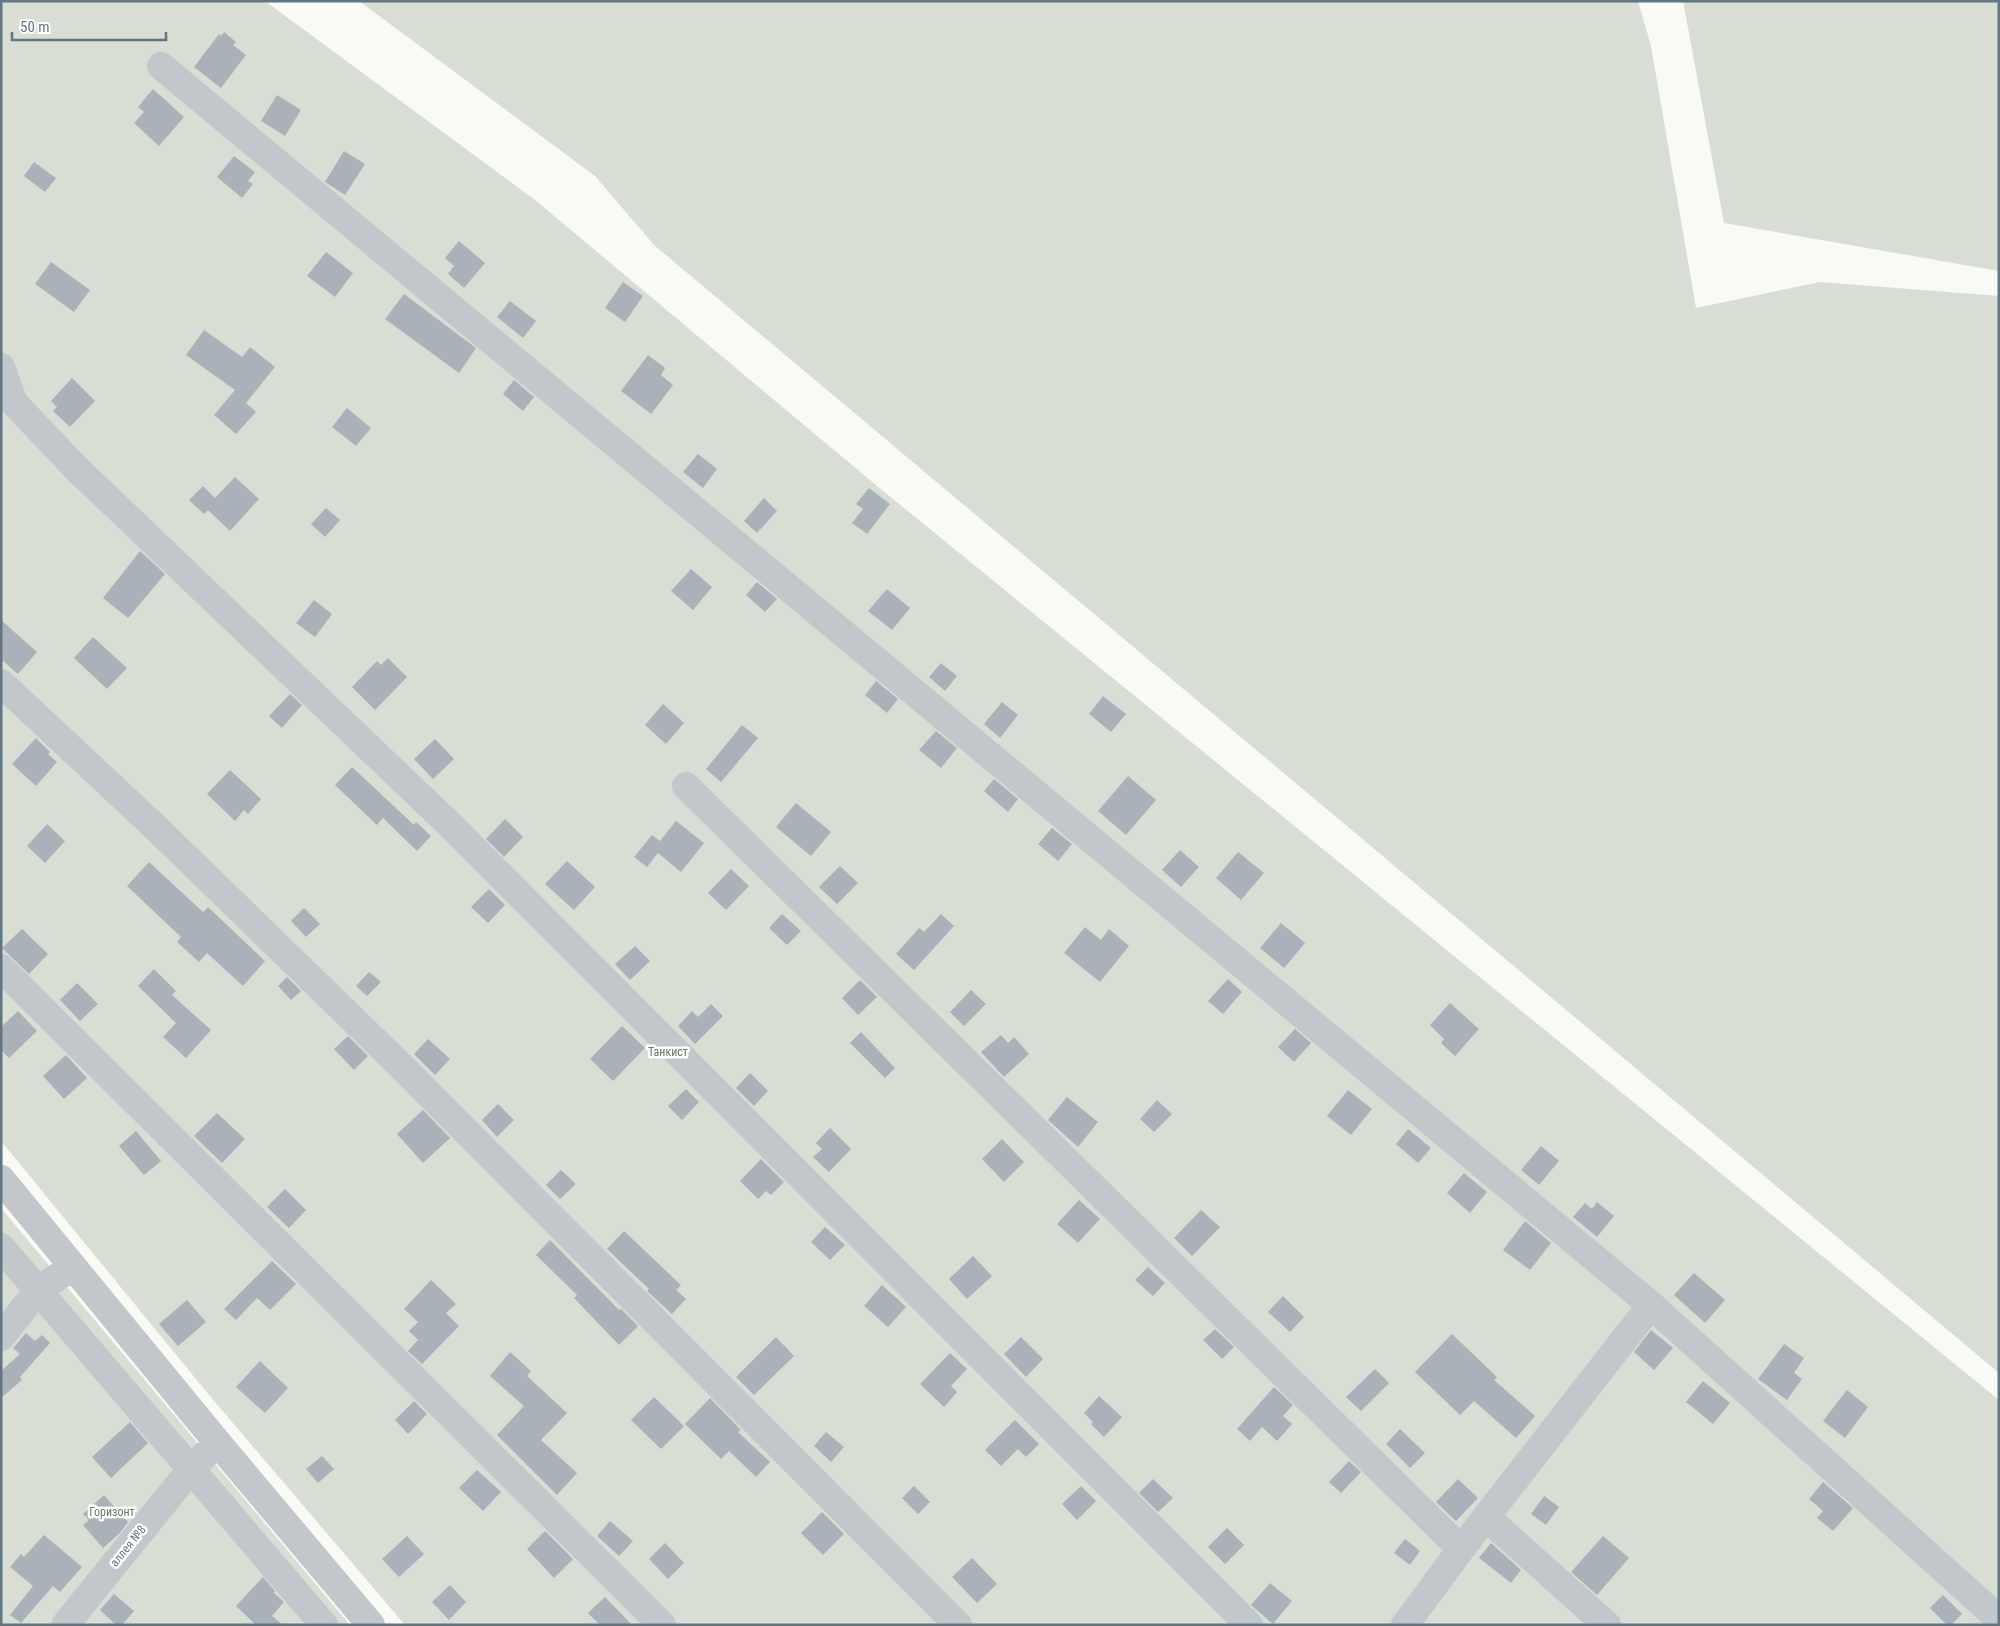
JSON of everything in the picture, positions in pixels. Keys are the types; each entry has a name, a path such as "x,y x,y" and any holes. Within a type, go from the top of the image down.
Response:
{"street":[{"path":"161,66 1652,1305 1999,1619"},
{"path":"1,367 14,404 77,468 447,822 1249,1625"},
{"path":"1,683 154,826 399,1064 958,1625"},
{"path":"686,786 1461,1550"},
{"path":"1,968 662,1625"},
{"path":"1,1179 361,1621"},
{"path":"1,1247 192,1468 324,1625"},
{"path":"1,1337 39,1289 73,1267"},
{"path":"1405,1625 1652,1305"},
{"name":"аллея №8","path":"65,1625 192,1468 217,1442"},
{"path":"1487,1518 1607,1625"}],"green space":[{"name":"Танкист","path":"1,1 265,1 535,200 882,490 1999,1400 1999,1625 405,1625 209,1395 1,1141"},
{"path":"359,1 1638,1 1651,46 1696,308 1820,282 1999,296 1999,1373 654,245 595,176"},
{"path":"1683,1 1999,1 1999,271 1724,223"},
{"name":"Горизонт","path":"1,1208 350,1625 1,1625"}],"building":[{"path":"224,32 236,42 233,45 246,55 221,88 194,67 219,34 221,36"},
{"path":"153,89 184,117 159,146 134,123 144,112 138,107"},
{"path":"277,95 301,110 285,136 261,121"},
{"path":"344,151 365,164 345,195 325,182"},
{"path":"234,156 255,172 248,181 253,184 242,198 217,177"},
{"path":"34,162 56,178 45,192 24,176"},
{"path":"459,241 485,263 464,288 448,274 454,266 445,258"},
{"path":"326,252 353,273 335,297 307,276"},
{"path":"51,262 90,290 74,312 35,284"},
{"path":"623,282 643,296 625,322 605,308"},
{"path":"404,294 476,348 459,373 385,319"},
{"path":"510,301 536,321 523,338 497,317"},
{"path":"204,330 242,357 250,347 275,367 246,403 256,412 236,434 214,415 235,390 186,355"},
{"path":"648,355 665,368 661,375 673,385 651,414 621,391"},
{"path":"72,378 95,401 70,427 53,411 57,407 51,401"},
{"path":"514,380 534,397 523,411 503,394"},
{"path":"347,408 371,428 356,446 332,427"},
{"path":"698,454 717,469 703,488 683,472"},
{"path":"235,477 259,499 230,531 208,510 204,514 189,500 203,486 215,498"},
{"path":"869,488 890,504 867,534 852,523 863,509 856,504"},
{"path":"764,498 777,511 757,533 744,521"},
{"path":"326,508 340,520 325,537 311,524"},
{"path":"140,551 165,574 128,618 103,598"},
{"path":"691,569 712,587 693,610 671,591"},
{"path":"757,582 777,599 765,612 746,595"},
{"path":"887,589 910,608 892,630 868,611"},
{"path":"314,600 332,614 315,637 296,623"},
{"path":"1,620 37,652 18,674 1,659"},
{"path":"93,637 127,668 107,689 74,658"},
{"path":"388,658 407,677 375,710 352,687 377,661 381,665"},
{"path":"941,663 957,676 945,691 929,677"},
{"path":"876,681 898,699 887,713 865,695"},
{"path":"290,694 302,705 282,728 269,716"},
{"path":"1103,696 1126,714 1111,732 1089,714"},
{"path":"1002,702 1018,715 1000,738 984,724"},
{"path":"663,704 684,723 666,744 645,725"},
{"path":"742,725 758,738 721,782 706,769"},
{"path":"936,731 957,748 941,768 919,750"},
{"path":"36,738 50,752 48,754 57,762 36,786 12,764"},
{"path":"435,739 454,759 433,779 414,759"},
{"path":"352,767 414,825 416,822 431,836 417,851 383,818 377,825 335,785"},
{"path":"230,770 261,799 248,814 244,810 235,821 207,794"},
{"path":"1128,776 1156,800 1126,835 1098,811"},
{"path":"994,779 1018,799 1008,812 984,791"},
{"path":"796,803 831,832 811,856 776,827"},
{"path":"505,819 523,837 504,857 486,839"},
{"path":"676,821 704,843 681,872 658,853 647,867 634,857 652,835 660,841"},
{"path":"47,824 65,841 45,863 27,846"},
{"path":"1052,828 1072,844 1058,861 1038,844"},
{"path":"1180,850 1199,867 1181,887 1162,870"},
{"path":"1238,852 1264,873 1241,900 1216,878"},
{"path":"567,861 595,887 574,910 545,884"},
{"path":"149,862 203,912 208,907 265,961 243,986 207,953 199,962 177,942 181,937 127,886"},
{"path":"840,866 858,883 837,904 819,887"},
{"path":"731,869 749,886 726,910 708,893"},
{"path":"489,889 505,905 488,923 471,907"},
{"path":"304,908 320,924 306,937 291,921"},
{"path":"782,914 801,931 787,945 769,928"},
{"path":"941,914 954,926 914,970 896,954 919,928 924,932"},
{"path":"1281,923 1305,943 1284,968 1260,948"},
{"path":"1085,927 1101,940 1109,929 1129,946 1100,982 1064,953"},
{"path":"22,929 48,954 29,974 2,948"},
{"path":"635,946 650,961 630,980 615,964"},
{"path":"154,969 176,991 172,995 211,1030 186,1058 163,1037 176,1023 138,986"},
{"path":"369,972 381,982 367,996 356,986"},
{"path":"287,977 301,991 291,1000 278,986"},
{"path":"1228,979 1242,992 1223,1014 1208,1001"},
{"path":"860,980 877,997 858,1015 842,998"},
{"path":"77,983 98,1004 80,1021 60,1000"},
{"path":"971,990 986,1004 964,1026 950,1012"},
{"path":"1450,1003 1479,1029 1455,1056 1441,1043 1444,1039 1430,1025"},
{"path":"711,1004 723,1016 695,1044 678,1026 692,1011 698,1017"},
{"path":"18,1011 37,1031 9,1058 1,1050 1,1027"},
{"path":"622,1026 645,1048 613,1081 590,1059"},
{"path":"1295,1029 1311,1043 1294,1062 1278,1047"},
{"path":"861,1032 895,1068 885,1078 850,1043"},
{"path":"1001,1035 1008,1043 1014,1037 1029,1054 1004,1077 981,1052"},
{"path":"348,1036 368,1056 354,1070 334,1049"},
{"path":"428,1039 450,1059 435,1075 414,1054"},
{"path":"66,1055 87,1078 64,1099 43,1076"},
{"path":"750,1073 768,1091 754,1106 736,1088"},
{"path":"686,1089 699,1102 682,1120 668,1106"},
{"path":"1348,1090 1372,1109 1351,1135 1327,1116"},
{"path":"1067,1097 1098,1122 1078,1147 1048,1120"},
{"path":"1157,1100 1172,1114 1154,1132 1140,1119"},
{"path":"498,1104 514,1120 497,1137 482,1120"},
{"path":"423,1110 450,1138 423,1163 397,1134"},
{"path":"217,1113 245,1139 222,1163 194,1136"},
{"path":"830,1128 851,1149 829,1172 813,1157 822,1149 816,1143"},
{"path":"1408,1129 1431,1148 1418,1163 1396,1144"},
{"path":"136,1131 161,1161 144,1175 119,1146"},
{"path":"1002,1139 1024,1162 1004,1182 982,1159"},
{"path":"1541,1146 1559,1161 1539,1185 1521,1170"},
{"path":"761,1159 784,1182 771,1195 766,1191 758,1199 740,1181"},
{"path":"561,1170 576,1184 560,1199 546,1185"},
{"path":"1464,1173 1487,1192 1470,1213 1447,1193"},
{"path":"285,1189 306,1210 289,1228 267,1207"},
{"path":"1079,1200 1100,1219 1078,1243 1057,1224"},
{"path":"1597,1202 1614,1216 1597,1237 1573,1217 1585,1203 1592,1209"},
{"path":"1201,1210 1220,1227 1192,1256 1174,1238"},
{"path":"1525,1221 1551,1243 1530,1270 1503,1250"},
{"path":"825,1227 845,1245 830,1260 811,1242"},
{"path":"624,1231 681,1285 676,1290 686,1299 672,1314 607,1249"},
{"path":"550,1240 619,1310 621,1309 638,1326 619,1345 574,1298 577,1295 536,1255"},
{"path":"973,1256 992,1276 967,1299 949,1279"},
{"path":"272,1261 296,1284 270,1310 257,1298 236,1320 224,1309"},
{"path":"1148,1267 1165,1283 1153,1296 1135,1280"},
{"path":"1694,1273 1725,1300 1705,1323 1674,1295"},
{"path":"431,1280 456,1304 446,1313 459,1326 422,1364 408,1351 418,1340 409,1331 418,1322 404,1309"},
{"path":"882,1285 906,1307 888,1327 864,1306"},
{"path":"1283,1296 1304,1317 1290,1332 1268,1312"},
{"path":"187,1300 206,1322 178,1346 159,1324"},
{"path":"1215,1329 1234,1347 1222,1359 1203,1340"},
{"path":"1651,1330 1673,1348 1654,1370 1634,1352"},
{"path":"26,1333 35,1341 42,1335 50,1343 20,1377 22,1380 1,1398 1,1371 20,1354 13,1348"},
{"path":"1452,1334 1497,1377 1494,1380 1535,1416 1516,1438 1474,1401 1460,1415 1415,1372"},
{"path":"776,1337 794,1356 754,1395 736,1377"},
{"path":"1021,1337 1043,1359 1026,1377 1004,1354"},
{"path":"1784,1344 1804,1358 1794,1373 1802,1379 1787,1400 1758,1379"},
{"path":"510,1352 531,1371 527,1376 567,1413 541,1440 577,1473 557,1495 497,1435 524,1406 490,1376"},
{"path":"950,1353 967,1369 951,1386 957,1392 944,1407 920,1384"},
{"path":"260,1361 288,1388 265,1413 236,1387"},
{"path":"1375,1369 1389,1383 1361,1411 1346,1397"},
{"path":"1703,1381 1730,1403 1713,1424 1686,1402"},
{"path":"1274,1387 1293,1405 1283,1416 1292,1424 1277,1441 1262,1427 1250,1441 1237,1429"},
{"path":"1847,1390 1868,1407 1845,1438 1823,1421"},
{"path":"1099,1396 1122,1417 1104,1437 1091,1424 1093,1422 1084,1413"},
{"path":"654,1397 684,1426 661,1449 631,1420"},
{"path":"710,1398 741,1430 738,1432 770,1462 756,1477 729,1451 721,1459 685,1424"},
{"path":"414,1401 427,1414 408,1434 395,1420"},
{"path":"1015,1420 1039,1444 1026,1457 1018,1449 1001,1466 985,1450"},
{"path":"130,1422 148,1443 111,1478 92,1457"},
{"path":"1400,1429 1425,1453 1410,1468 1386,1444"},
{"path":"826,1432 844,1447 831,1462 814,1446"},
{"path":"322,1456 334,1469 318,1483 306,1469"},
{"path":"1349,1461 1361,1472 1341,1493 1329,1482"},
{"path":"477,1470 501,1492 483,1511 459,1488"},
{"path":"1153,1479 1173,1498 1158,1512 1139,1493"},
{"path":"1458,1479 1478,1498 1456,1521 1436,1502"},
{"path":"1823,1482 1853,1508 1833,1531 1817,1518 1823,1511 1809,1499"},
{"path":"914,1486 930,1502 918,1514 902,1498"},
{"path":"1081,1486 1096,1501 1077,1520 1062,1504"},
{"path":"104,1495 128,1522 120,1533 103,1548 83,1525 89,1520 83,1514"},
{"path":"1544,1496 1559,1507 1546,1525 1531,1514"},
{"path":"822,1512 844,1534 823,1555 801,1533"},
{"path":"610,1521 633,1541 619,1556 597,1536"},
{"path":"1227,1528 1244,1545 1225,1564 1208,1547"},
{"path":"545,1531 573,1559 554,1578 527,1549"},
{"path":"44,1535 82,1567 60,1592 53,1586 21,1623 10,1615 33,1586 10,1567 21,1554 24,1557"},
{"path":"407,1536 424,1554 399,1577 382,1559"},
{"path":"1603,1536 1629,1558 1597,1595 1571,1572"},
{"path":"1405,1539 1420,1551 1410,1565 1394,1553"},
{"path":"665,1543 684,1563 668,1579 649,1559"},
{"path":"1491,1543 1521,1570 1511,1583 1479,1558"},
{"path":"972,1558 997,1584 977,1603 952,1577"},
{"path":"263,1577 275,1591 274,1593 284,1602 272,1616 283,1625 256,1625 236,1606"},
{"path":"1270,1583 1292,1601 1273,1624 1251,1605"},
{"path":"450,1585 466,1602 449,1620 432,1602"},
{"path":"114,1594 134,1611 122,1625 116,1625 100,1610"},
{"path":"1943,1595 1962,1614 1951,1625 1947,1625 1930,1608"},
{"path":"605,1597 632,1625 600,1625 588,1613"}]}
